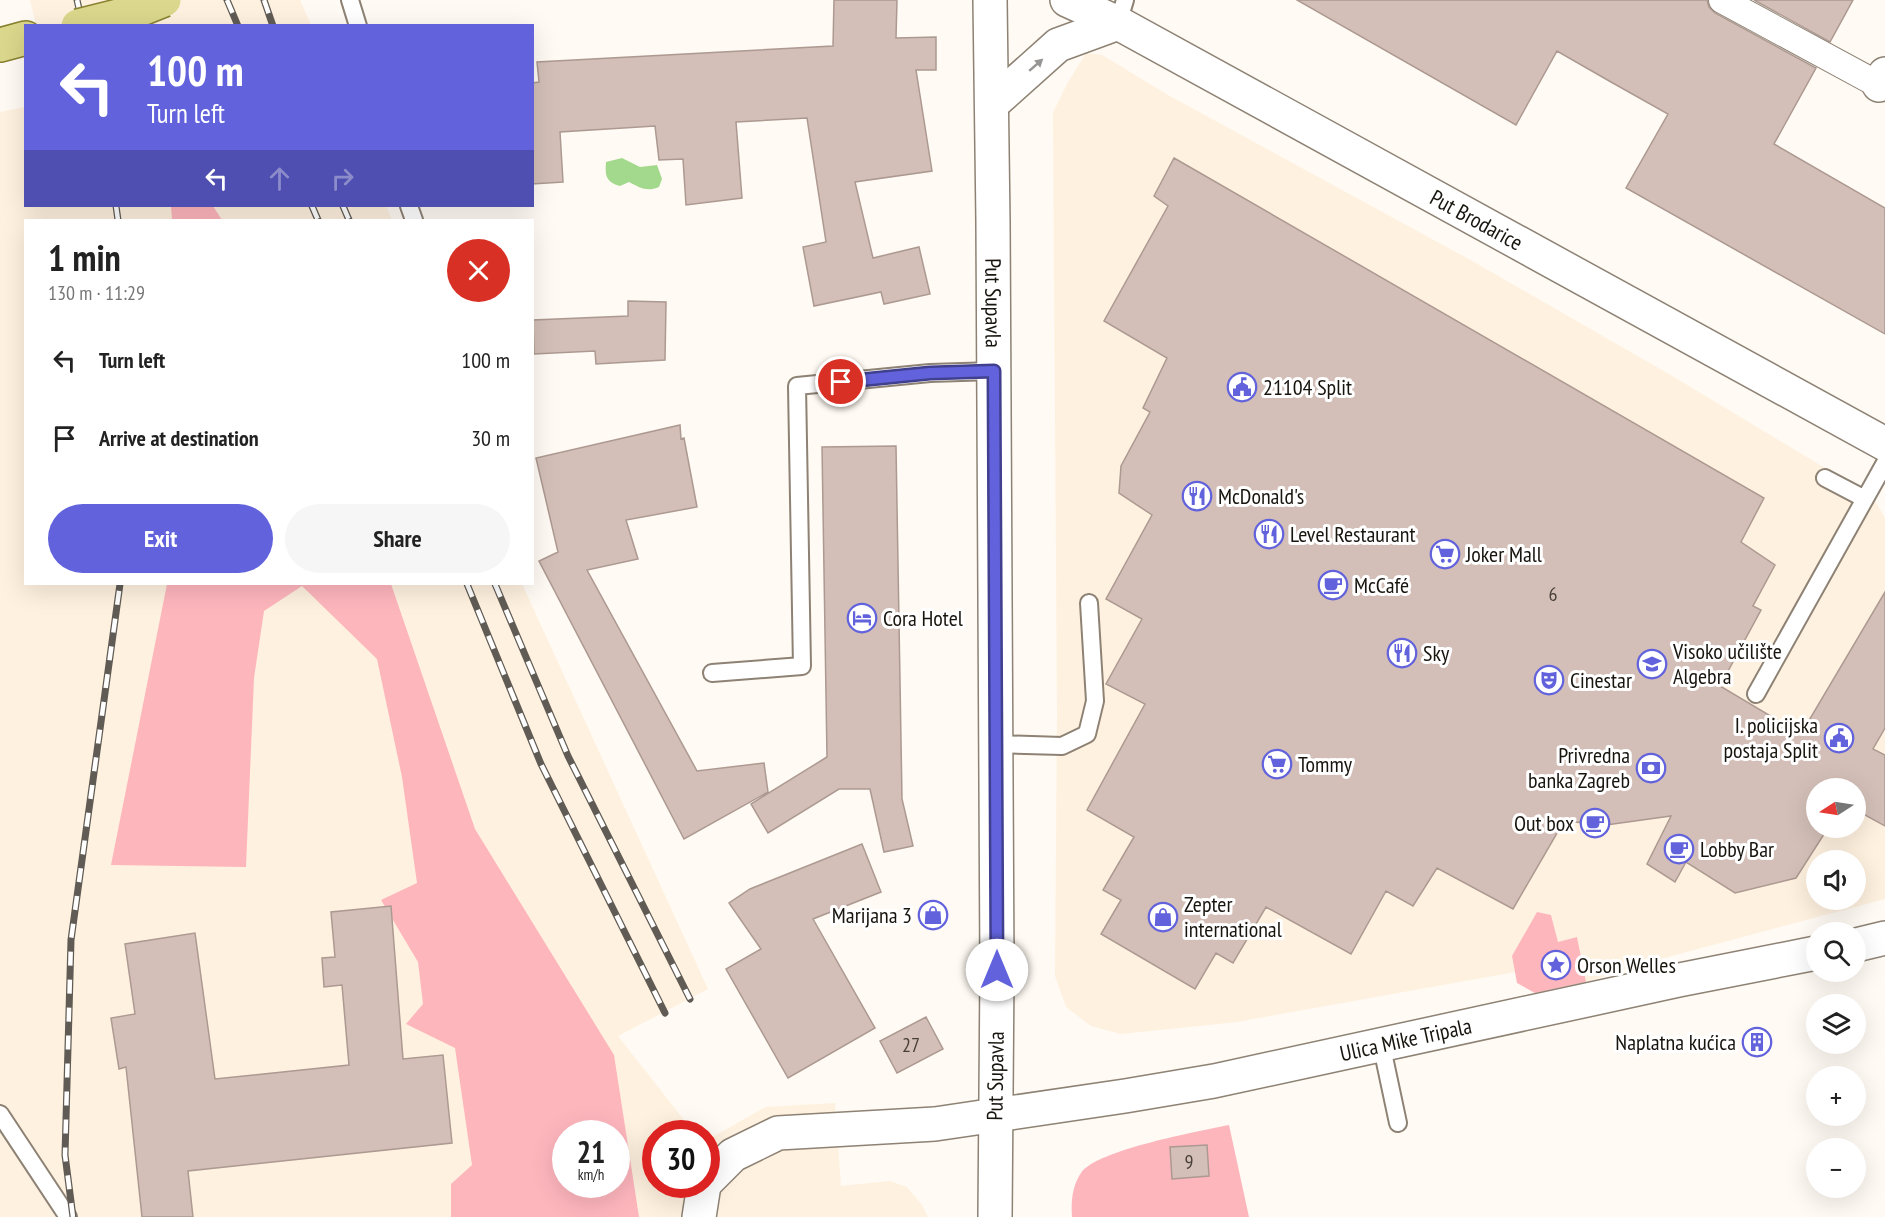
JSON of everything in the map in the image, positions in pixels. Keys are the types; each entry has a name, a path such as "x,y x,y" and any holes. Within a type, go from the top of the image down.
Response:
{"main road":[{"path":"86,24 134,12 164,0"},
{"path":"0,45 24,39"}],"street":[{"name":"Put Supavla","path":"990,0 997,970 995,1217"},
{"name":"Put Brodarice","path":"1067,0 1122,11 1885,444"},
{"path":"1722,0 1882,80"},
{"path":"992,104 1059,45 1122,11"},
{"path":"1866,943 1885,938"},
{"name":"Ulica Mike Tripala","path":"720,1168 733,1155 778,1133 935,1124 995,1117 1214,1081 1381,1043 1806,955"},
{"path":"699,1217 702,1198"}],"lane":[{"path":"351,0 357,24"},
{"path":"712,673 802,666 797,386 930,373 994,371"},
{"path":"1756,694 1885,463"},
{"path":"1825,478 1865,499"},
{"path":"995,744 1062,746 1087,734 1095,701 1089,603"},
{"path":"1381,1043 1398,1123"},
{"path":"0,1114 68,1217"}],"shaded area":[{"path":"30,0 300,0 311,24 36,24"},
{"path":"1086,53 1102,55 1168,95 1474,262 1674,377 1873,497 1885,518 1885,899 1866,904 1866,850 1806,850 1806,910 1844,910 1649,962 1586,982 1577,937 1558,942 1551,915 1512,956 1515,972 1237,1022 1121,1034 1091,1026 1066,1007 1055,976 1057,715 1053,113"},
{"path":"24,107 24,207 386,207 392,219 24,219 24,585 522,585 708,989 618,1036 684,1120 642,1120 642,1198 720,1198 720,1133 766,1107 835,1103 841,1186 890,1181 907,1187 922,1205 928,1217 0,1217 0,112"},
{"path":"622,158 640,167 657,165 662,179 659,187 647,189 629,182 620,186 612,183 606,175 606,162"},
{"path":"171,207 214,207 221,219 172,219"},
{"path":"167,585 391,585 475,829 614,1055 624,1120 552,1120 552,1198 630,1198 630,1159 639,1217 451,1217 451,1184 472,1165 455,1048 406,1024 423,1004 418,962 381,900 417,883 402,777 377,659 302,586 264,611 254,678 246,867 111,865"},
{"path":"1537,912 1551,915 1558,942 1577,937 1586,982 1535,993 1517,983 1512,956"},
{"path":"1229,1125 1249,1217 1072,1217 1072,1200 1076,1183 1081,1173 1090,1165 1127,1149"}],"building":[{"path":"834,0 897,0 896,38 936,37 936,70 916,70 932,171 855,182 873,258 919,247 930,294 884,304 881,292 814,306 803,247 826,242 807,118 736,122 742,198 686,205 683,159 659,160 655,126 560,132 563,182 534,184 534,83 539,82 537,62 833,46"},
{"path":"1297,0 1707,0 1709,7 1715,13 1816,68 1774,144 1885,208 1885,334 1626,188 1668,114 1557,51 1516,125"},
{"path":"1754,0 1853,0 1830,42"},
{"name":"Joker Mall","path":"1174,158 1764,498 1741,542 1775,565 1753,606 1761,610 1720,686 1801,734 1885,592 1885,728 1873,749 1885,755 1885,826 1866,816 1866,778 1806,778 1806,838 1822,838 1814,850 1806,850 1806,862 1796,878 1735,893 1686,862 1675,882 1647,864 1671,816 1606,825 1564,821 1513,909 1437,868 1413,906 1386,891 1351,954 1266,907 1233,963 1216,953 1195,989 1101,934 1121,900 1103,890 1134,837 1087,810 1145,704 1106,684 1142,619 1106,599 1152,515 1119,493 1121,466 1150,412 1143,408 1167,358 1104,321 1168,206 1154,196"},
{"path":"628,301 666,302 665,360 596,364 595,351 534,354 534,320 628,316"},
{"path":"680,425 681,439 684,438 697,507 626,520 638,559 587,570 697,771 764,763 768,792 684,839 539,561 558,552 536,458"},
{"name":"Cora Hotel","path":"896,446 902,799 913,846 884,852 870,789 839,789 768,833 751,804 827,757 822,447"},
{"path":"862,844 881,892 813,919 875,1028 788,1078 726,969 761,949 729,903 750,889"},
{"path":"391,906 403,1059 443,1055 452,1143 188,1171 193,1217 142,1217 126,1067 119,1069 111,1018 135,1014 125,944 195,933 215,1079 349,1065 342,985 324,987 322,958 335,957 331,912"},
{"path":"926,1017 943,1049 897,1073 880,1041"},
{"path":"1207,1145 1209,1176 1172,1179 1170,1147"}],"railway":[{"path":"77,0 83,24"},
{"path":"227,0 237,24"},
{"path":"264,0 272,24"},
{"path":"116,207 118,219"},
{"path":"312,207 318,219"},
{"path":"343,207 349,219"},
{"path":"73,1217 65,1155 71,940 120,585"},
{"path":"467,585 541,764 665,1013"},
{"path":"495,585 568,756 690,999"}],"place":[{"name":"21104 Split","path":"1242,387"},
{"name":"McDonald's","path":"1197,496"},
{"name":"Level Restaurant","path":"1269,534"},
{"name":"Joker Mall","path":"1445,554"},
{"name":"McCafé","path":"1333,585"},
{"name":"Cora Hotel","path":"862,618"},
{"name":"Sky","path":"1402,653"},
{"name":"Visoko učilište Algebra","path":"1652,664"},
{"name":"Cinestar","path":"1549,680"},
{"name":"I. policijska postaja Split","path":"1839,738"},
{"name":"Tommy","path":"1277,764"},
{"name":"Privredna banka Zagreb","path":"1651,768"},
{"name":"Out box","path":"1595,823"},
{"name":"Lobby Bar","path":"1679,849"},
{"name":"Marijana 3","path":"933,915"},
{"name":"Zepter international","path":"1163,917"},
{"name":"Orson Welles","path":"1556,965"},
{"name":"Naplatna kućica","path":"1757,1042"}],"route":[{"path":"841,382 930,373 994,371 997,970"}]}
